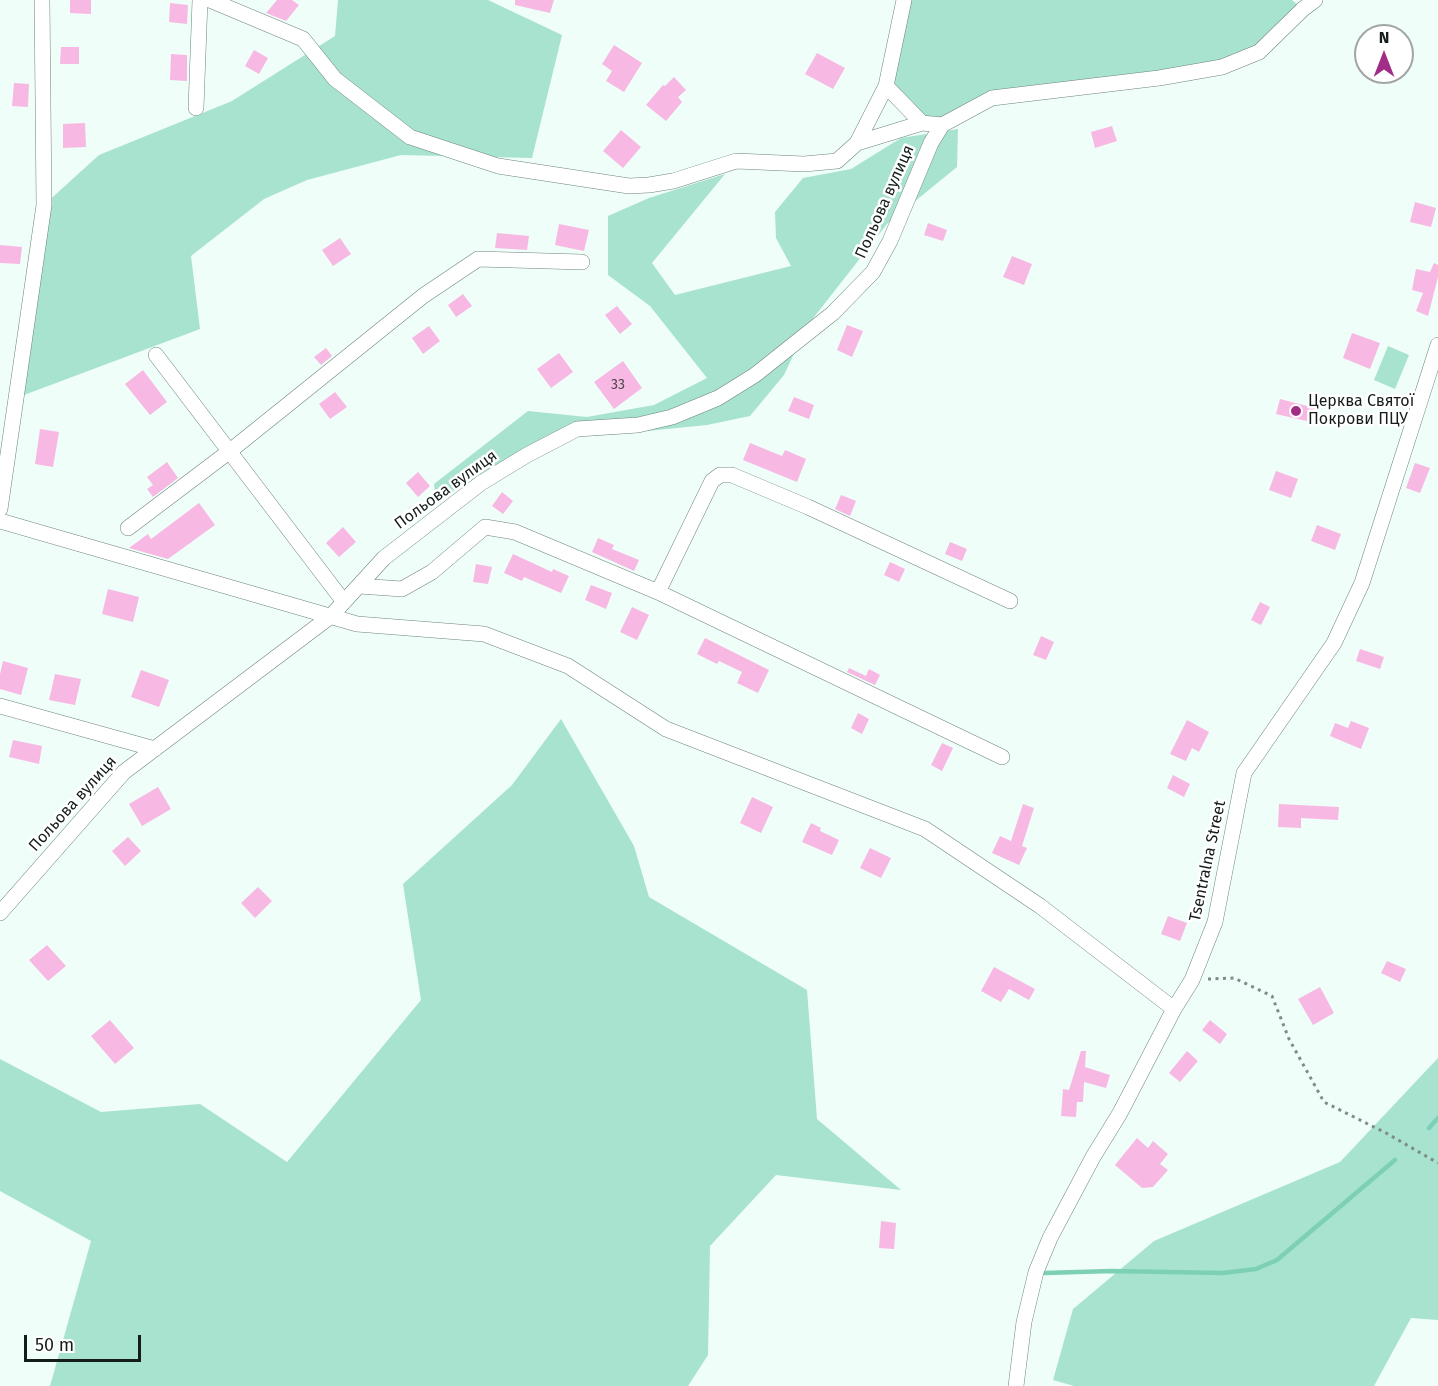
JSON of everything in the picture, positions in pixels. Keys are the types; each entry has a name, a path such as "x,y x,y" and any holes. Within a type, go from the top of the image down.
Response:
{"street":[{"path":"0,509 44,205 42,0"},
{"path":"196,108 200,0"},
{"path":"210,0 303,39 335,79 410,137 498,166 629,186 673,181 736,161 804,164 837,161 857,143 886,86 904,0"},
{"path":"857,143 922,123 942,125 992,98 1159,78 1222,67 1259,52 1315,0"},
{"path":"886,86 922,123"},
{"name":"Польова вулиця","path":"0,913 124,772 332,616 384,558 481,483 527,455 577,429 638,425 672,417 718,398 755,375 832,313 873,273 890,241 931,143 942,125"},
{"path":"128,528 230,451 423,296 478,259 582,262"},
{"name":"Tsentralna Street","path":"1016,1386 1024,1322 1036,1272 1050,1238 1093,1157 1120,1113 1174,1009 1192,980 1215,922 1244,773 1334,643 1362,583 1438,345"},
{"path":"156,355 344,602"},
{"path":"658,592 712,481 720,475 732,475 808,507 1010,601"},
{"path":"0,521 357,624 484,634 568,666 666,729 925,830 1040,906 1174,1009"},
{"path":"359,586 402,589 432,572 485,527 514,532 658,592 1002,758"},
{"path":"0,706 155,749"}],"path":[{"path":"1192,980 1234,978 1272,996 1288,1039 1324,1102 1386,1133 1438,1163"}],"green space":[{"path":"338,0 488,0 562,35 532,158 401,155 307,180 264,199 191,256 200,329 16,398 44,205 99,155 232,101 335,36"},
{"path":"904,0 1292,0 1303,9 1259,52 1222,67 992,98 955,117 922,123 886,86"},
{"path":"958,129 957,167 887,224 807,326 784,375 750,416 707,425 607,435 548,437 436,501 434,484 528,411 587,417 654,405 707,378 650,306 608,275 608,216 649,198 725,174 652,263 675,295 791,266 776,238 775,212 803,178 851,169 901,138"},
{"path":"1388,346 1409,355 1395,389 1374,380"},
{"path":"561,719 634,846 649,897 807,990 817,1119 901,1190 776,1175 710,1246 708,1355 688,1386 50,1386 91,1241 0,1191 0,1059 101,1112 200,1104 287,1162 421,1000 403,884 512,785"},
{"path":"1438,1058 1438,1320 1411,1318 1374,1386 1074,1386 1053,1380 1073,1309 1154,1241 1340,1162"}],"building":[{"path":"70,0 91,0 91,14 70,13"},
{"path":"277,0 292,0 299,5 286,21 266,13"},
{"path":"515,0 554,0 550,13 515,5"},
{"path":"170,3 188,5 187,24 169,22"},
{"path":"614,45 642,63 624,92 606,81 612,71 602,64"},
{"path":"61,47 79,47 79,64 60,64"},
{"path":"254,50 268,58 259,74 245,66"},
{"path":"817,53 845,68 833,89 805,74"},
{"path":"171,54 187,55 187,81 170,80"},
{"path":"674,77 686,90 678,97 682,102 666,121 646,105 663,85 665,86"},
{"path":"14,83 29,84 28,107 12,106"},
{"path":"85,123 86,147 63,148 63,124"},
{"path":"1112,126 1117,141 1095,148 1091,132"},
{"path":"621,130 641,147 623,168 603,151"},
{"path":"1415,202 1436,208 1431,227 1410,222"},
{"path":"928,223 947,230 943,241 924,235"},
{"path":"559,224 589,230 584,251 555,245"},
{"path":"497,233 529,236 527,250 495,248"},
{"path":"340,238 351,254 333,266 322,250"},
{"path":"0,245 22,247 20,264 0,263"},
{"path":"1012,256 1032,264 1024,285 1003,277"},
{"path":"1434,263 1438,265 1438,277 1428,316 1416,311 1423,293 1412,290 1416,269 1430,272"},
{"path":"463,294 472,306 456,317 448,305"},
{"path":"617,306 632,324 620,334 605,315"},
{"path":"847,325 863,331 852,357 837,350"},
{"path":"429,326 440,341 423,354 412,338"},
{"path":"1352,333 1380,343 1370,369 1343,358"},
{"path":"326,348 332,356 321,365 314,357"},
{"path":"559,353 573,372 551,388 537,369"},
{"path":"623,361 642,388 614,409 594,382"},
{"path":"143,370 167,402 150,415 125,384"},
{"path":"335,392 347,407 330,419 319,404"},
{"path":"794,397 814,405 809,419 788,411"},
{"name":"Церква Святої Покрови ПЦУ","path":"1280,399 1315,408 1311,422 1276,414"},
{"path":"40,429 59,432 53,467 35,464"},
{"path":"750,443 782,456 785,450 806,459 797,482 743,460"},
{"path":"167,462 178,478 153,497 147,489 153,485 147,477"},
{"path":"1415,463 1430,468 1420,493 1406,488"},
{"path":"1276,471 1298,479 1291,498 1269,490"},
{"path":"418,472 430,486 418,497 406,483"},
{"path":"502,492 513,501 503,514 492,506"},
{"path":"841,495 856,501 850,516 835,509"},
{"path":"199,503 215,525 168,559 129,548 148,534 151,539"},
{"path":"1317,525 1341,534 1335,550 1311,541"},
{"path":"343,527 356,542 339,557 326,543"},
{"path":"598,538 614,545 612,549 639,560 634,571 592,552"},
{"path":"950,542 967,549 962,561 945,554"},
{"path":"513,554 552,572 553,569 569,576 561,593 524,577 522,581 504,573"},
{"path":"890,562 905,569 899,582 884,575"},
{"path":"476,564 492,567 488,584 473,582"},
{"path":"591,585 612,593 606,609 585,600"},
{"path":"108,589 139,597 133,622 102,614"},
{"path":"1260,602 1270,607 1261,625 1251,620"},
{"path":"632,607 649,615 637,640 620,632"},
{"path":"1041,636 1054,642 1046,660 1033,655"},
{"path":"705,638 769,670 758,693 737,683 742,672 719,661 717,664 697,654"},
{"path":"1360,649 1384,657 1380,669 1356,661"},
{"path":"3,661 28,668 21,695 0,689"},
{"path":"849,668 866,676 864,680 847,672"},
{"path":"869,669 880,675 875,685 864,680"},
{"path":"141,670 169,680 159,707 131,697"},
{"path":"55,674 81,679 75,705 49,700"},
{"path":"858,713 869,719 862,734 851,728"},
{"path":"1187,720 1209,732 1199,752 1192,748 1186,761 1170,754"},
{"path":"1351,721 1369,728 1361,749 1330,736 1335,723 1348,728"},
{"path":"13,740 42,746 39,764 9,757"},
{"path":"942,743 953,748 942,771 931,765"},
{"path":"1173,775 1190,784 1184,797 1167,788"},
{"path":"158,787 171,809 142,826 129,804"},
{"path":"752,797 773,807 761,833 740,823"},
{"path":"1023,804 1034,808 1022,846 1027,848 1019,865 992,853 1000,836 1011,841"},
{"path":"1279,804 1339,807 1338,820 1301,818 1301,828 1278,827"},
{"path":"811,823 821,828 820,831 839,840 832,855 802,842"},
{"path":"128,837 141,851 125,866 112,851"},
{"path":"870,848 891,858 881,878 860,868"},
{"path":"258,887 272,901 255,918 241,903"},
{"path":"1168,916 1187,923 1180,941 1161,934"},
{"path":"47,945 66,966 48,981 29,960"},
{"path":"1387,961 1406,969 1400,982 1381,973"},
{"path":"994,967 1035,989 1029,1000 1009,989 1001,1002 981,991"},
{"path":"1320,987 1334,1013 1313,1025 1298,999"},
{"path":"110,1020 134,1048 115,1064 91,1036"},
{"path":"1210,1020 1227,1034 1220,1044 1202,1030"},
{"path":"1081,1051 1086,1051 1085,1067 1110,1075 1106,1088 1084,1082 1083,1102 1077,1102 1076,1117 1061,1116 1063,1089 1069,1090"},
{"path":"1187,1051 1198,1061 1180,1082 1169,1073"},
{"path":"1137,1138 1148,1148 1153,1141 1168,1154 1160,1164 1168,1170 1153,1187 1142,1188 1115,1165"},
{"path":"881,1221 896,1223 894,1249 879,1248"}],"waterway":[{"path":"1429,1128 1438,1118"},
{"path":"1045,1273 1111,1271 1223,1273 1256,1269 1277,1260 1395,1160"}],"place":[{"name":"Церква Святої Покрови ПЦУ","path":"1296,411"}]}
